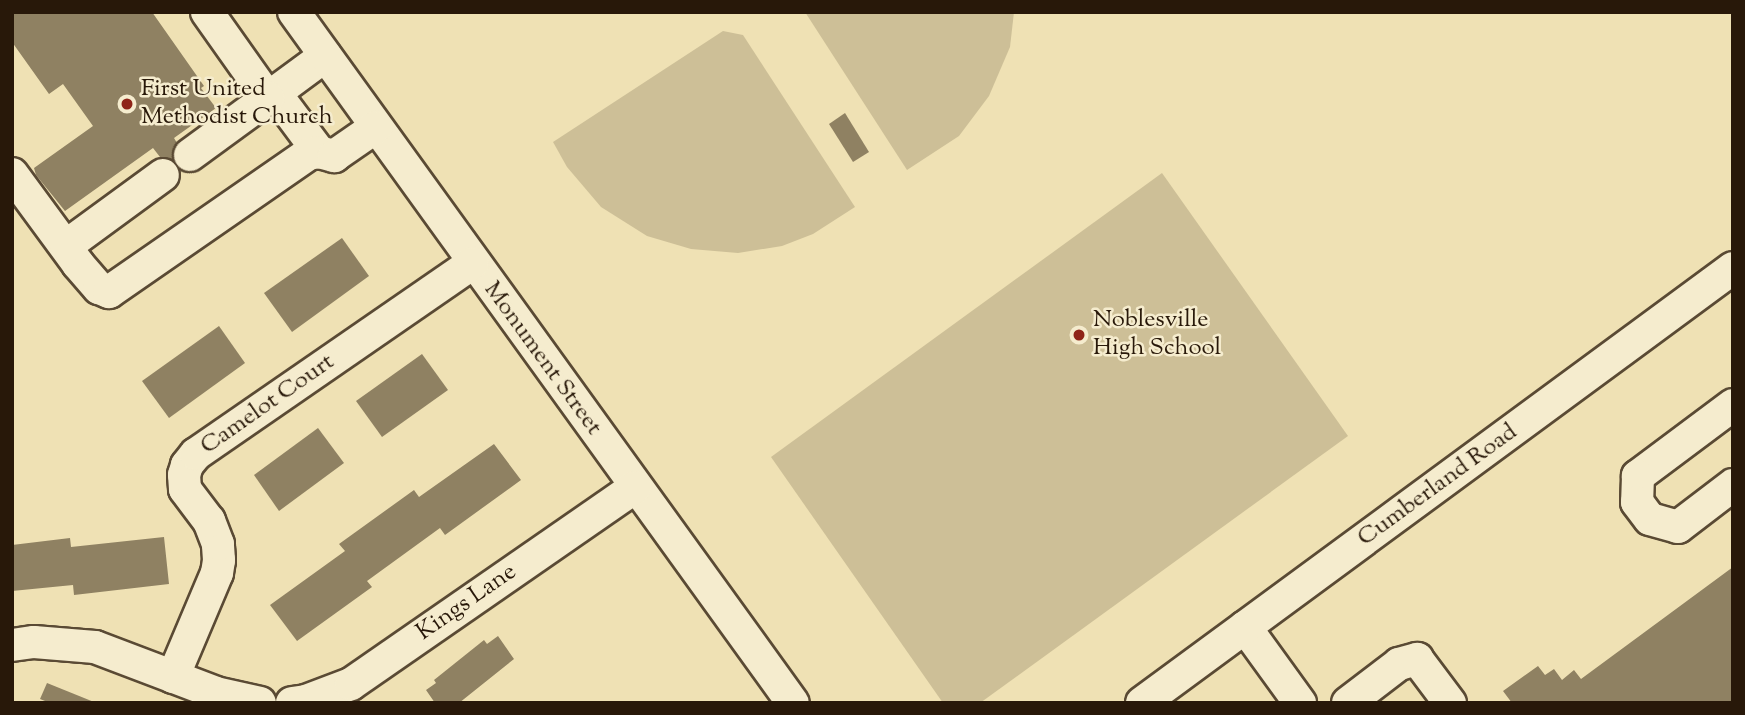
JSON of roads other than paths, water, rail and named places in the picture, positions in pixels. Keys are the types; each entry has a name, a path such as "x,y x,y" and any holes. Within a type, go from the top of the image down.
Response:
{"street":[{"path":"207,12 271,96 319,152"},
{"name":"Monument Street","path":"293,12 793,703"},
{"path":"190,155 325,56"},
{"path":"12,174 99,288 111,292 309,155 319,152 334,156 376,127"},
{"path":"66,246 163,175"},
{"name":"Camelot Court","path":"173,677 217,572 219,560 218,544 209,520 185,489 184,475 187,465 196,454 473,263"},
{"name":"Cumberland Road","path":"1142,703 1733,268"},
{"path":"1733,405 1638,476 1637,502 1650,519 1678,527 1733,485"},
{"name":"Kings Lane","path":"292,703 317,698 351,684 635,487"},
{"path":"1245,627 1300,703"},
{"path":"12,645 34,642 95,647 216,693 260,703"},
{"path":"1348,703 1399,664 1418,659 1450,703"}],"place":[{"name":"First United Methodist Church","path":"127,104"},
{"name":"Noblesville High School","path":"1079,335"}]}
